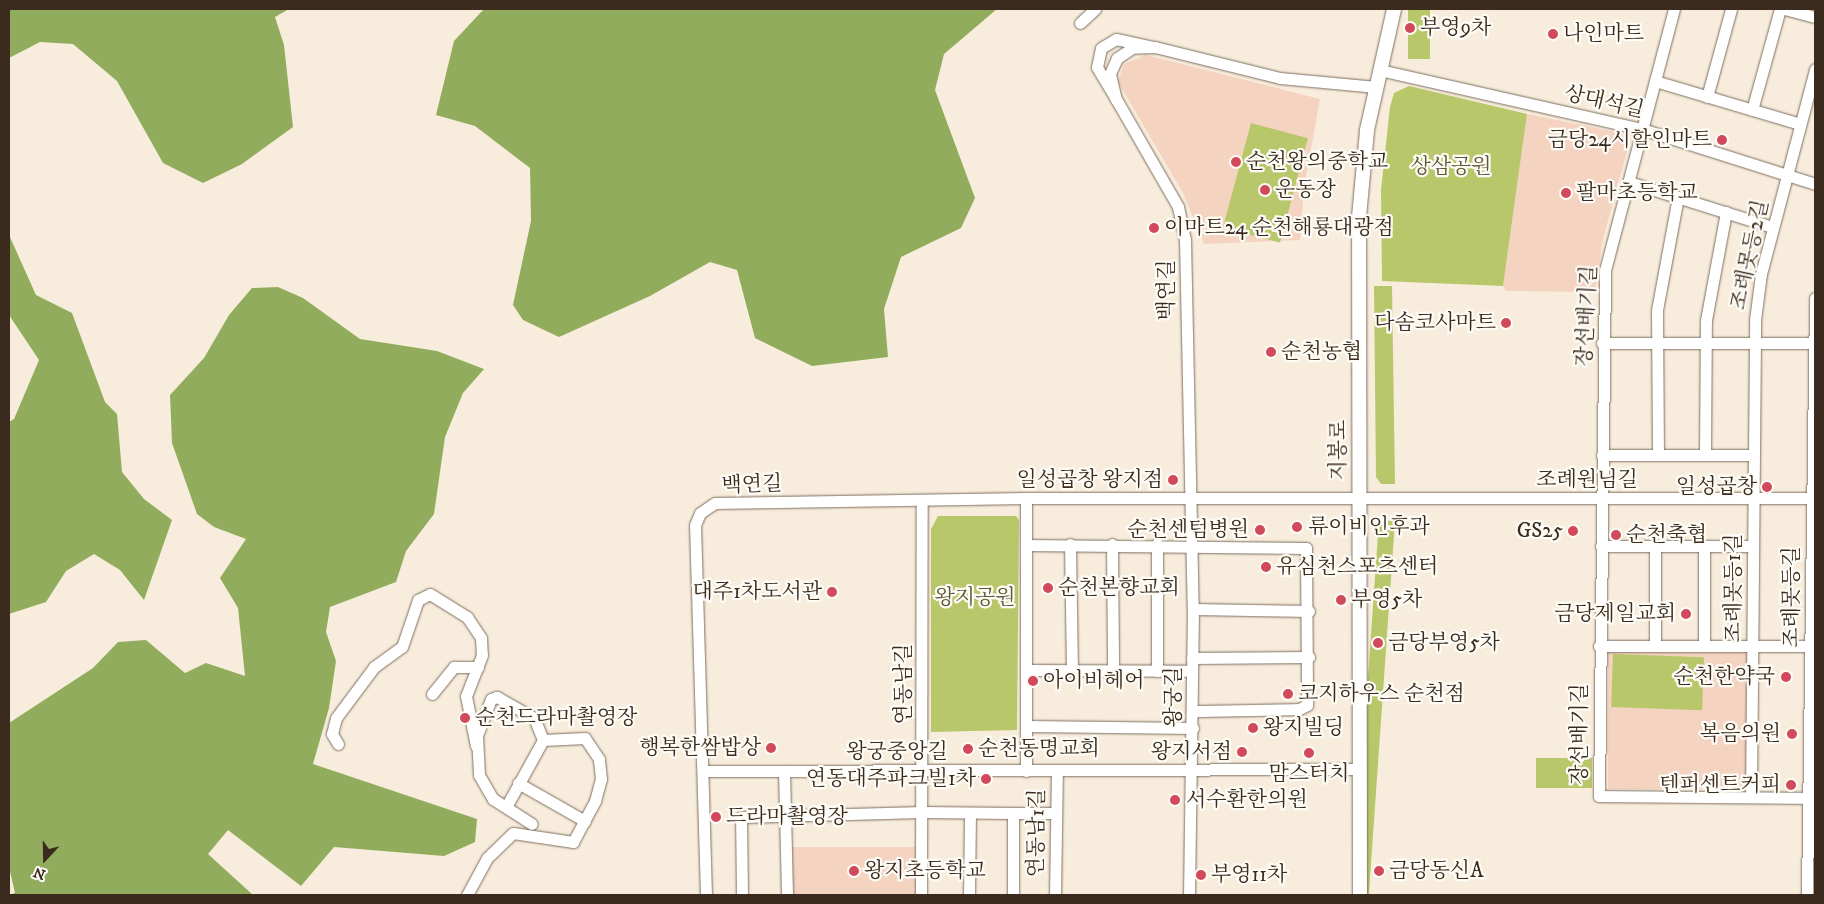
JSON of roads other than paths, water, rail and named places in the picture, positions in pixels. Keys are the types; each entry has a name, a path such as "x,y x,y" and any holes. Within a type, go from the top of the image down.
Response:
{"main road":[{"name":"지봉로","path":"1360,895 1358,217 1376,88 1394,9"}],"street":[{"path":"1080,23 1095,9"},
{"name":"장선배기길","path":"1674,9 1605,270 1602,343 1599,796 1812,798"},
{"path":"1707,97 1730,9"},
{"path":"1752,110 1780,9"},
{"path":"1785,9 1815,17"},
{"name":"백연길","path":"1191,498 1182,222 1168,188 1097,67 1104,44 1116,39 1155,46 1280,78 1376,88"},
{"name":"백연길","path":"1116,99 1110,74 1117,58 1132,48 1155,46"},
{"name":"조례못등2길","path":"1753,498 1754,343 1761,274 1815,69"},
{"name":"상대석길","path":"1380,70 1642,129 1815,184"},
{"path":"1656,81 1800,124"},
{"path":"1628,182 1773,227"},
{"path":"1658,455 1656,343 1662,269 1678,197"},
{"name":"조례못등2길","path":"1705,455 1705,343 1708,289 1726,212"},
{"name":"조례못등길","path":"1807,895 1812,798 1812,344 1815,298"},
{"name":"조례못등2길","path":"1602,343 1812,344"},
{"path":"1602,455 1753,455"},
{"path":"1026,498 1026,770"},
{"name":"백연길","path":"706,895 704,772 695,524 700,513 715,503 922,502 1026,498 1360,500"},
{"name":"왕궁길","path":"1188,895 1193,728 1191,498"},
{"name":"조례못등1길","path":"1752,797 1753,498"},
{"name":"조례원님길","path":"1360,500 1813,498"},
{"name":"연동남길","path":"921,895 922,502"},
{"path":"1070,544 1072,670"},
{"path":"1112,544 1113,671"},
{"path":"1157,544 1157,671"},
{"path":"1026,545 1303,546 1309,555 1310,700 1303,708 1193,711"},
{"path":"1600,546 1753,546"},
{"path":"1655,546 1655,646"},
{"path":"1704,546 1704,646"},
{"path":"338,744 332,734 336,718 374,667 402,647 423,596 435,596 473,623 482,645 478,667 466,696 476,747"},
{"path":"1193,609 1309,611"},
{"path":"1599,646 1811,646"},
{"path":"1192,658 1309,657"},
{"path":"432,694 454,667 478,667"},
{"path":"1026,670 1192,671"},
{"path":"506,807 542,740 534,718 497,697 490,699 484,711 475,761 486,791 506,807 532,824"},
{"path":"1026,726 1193,728"},
{"path":"467,895 487,858 513,833 566,844 573,842 584,821 601,779 592,743 585,738 542,740"},
{"name":"연동남1길","path":"1055,895 1056,770"},
{"name":"왕궁중앙길","path":"704,772 1360,770"},
{"path":"784,771 786,895"},
{"path":"518,783 584,821"},
{"name":"연동남1길","path":"742,895 741,817 922,812 1013,813 1013,895"},
{"path":"970,813 970,895"},
{"path":"1013,813 1056,813"}],"place":[{"name":"부영9차","path":"1410,28"},
{"name":"나인마트","path":"1553,34"},
{"name":"금당24시할인마트","path":"1722,140"},
{"name":"순천왕의중학교","path":"1236,162"},
{"name":"운동장","path":"1265,190"},
{"name":"팔마초등학교","path":"1566,193"},
{"name":"이마트24 순천해룡대광점","path":"1154,228"},
{"name":"다솜코사마트","path":"1506,323"},
{"name":"순천농협","path":"1271,352"},
{"name":"일성곱창 왕지점","path":"1173,480"},
{"name":"일성곱창","path":"1767,487"},
{"name":"류이비인후과","path":"1297,527"},
{"name":"순천센텀병원","path":"1260,530"},
{"name":"GS25","path":"1573,531"},
{"name":"순천축협","path":"1616,535"},
{"name":"유심천스포츠센터","path":"1266,567"},
{"name":"순천본향교회","path":"1048,588"},
{"name":"대주1차도서관","path":"832,592"},
{"name":"부영5차","path":"1341,600"},
{"name":"금당제일교회","path":"1686,614"},
{"name":"금당부영5차","path":"1378,643"},
{"name":"순천한약국","path":"1786,677"},
{"name":"아이비헤어","path":"1033,681"},
{"name":"코지하우스 순천점","path":"1288,694"},
{"name":"순천드라마촬영장","path":"465,718"},
{"name":"왕지빌딩","path":"1253,728"},
{"name":"복음의원","path":"1792,734"},
{"name":"행복한쌈밥상","path":"771,748"},
{"name":"순천동명교회","path":"968,749"},
{"name":"왕지서점","path":"1242,752"},
{"name":"맘스터치","path":"1309,753"},
{"name":"연동대주파크빌1차","path":"986,779"},
{"name":"텐퍼센트커피","path":"1791,785"},
{"name":"서수환한의원","path":"1175,800"},
{"name":"드라마촬영장","path":"716,817"},
{"name":"왕지초등학교","path":"854,871"},
{"name":"금당동신A","path":"1379,871"},
{"name":"부영11차","path":"1201,875"}],"park label":[{"name":"상삼공원","path":"1451,167"},
{"name":"왕지공원","path":"975,598"}]}
